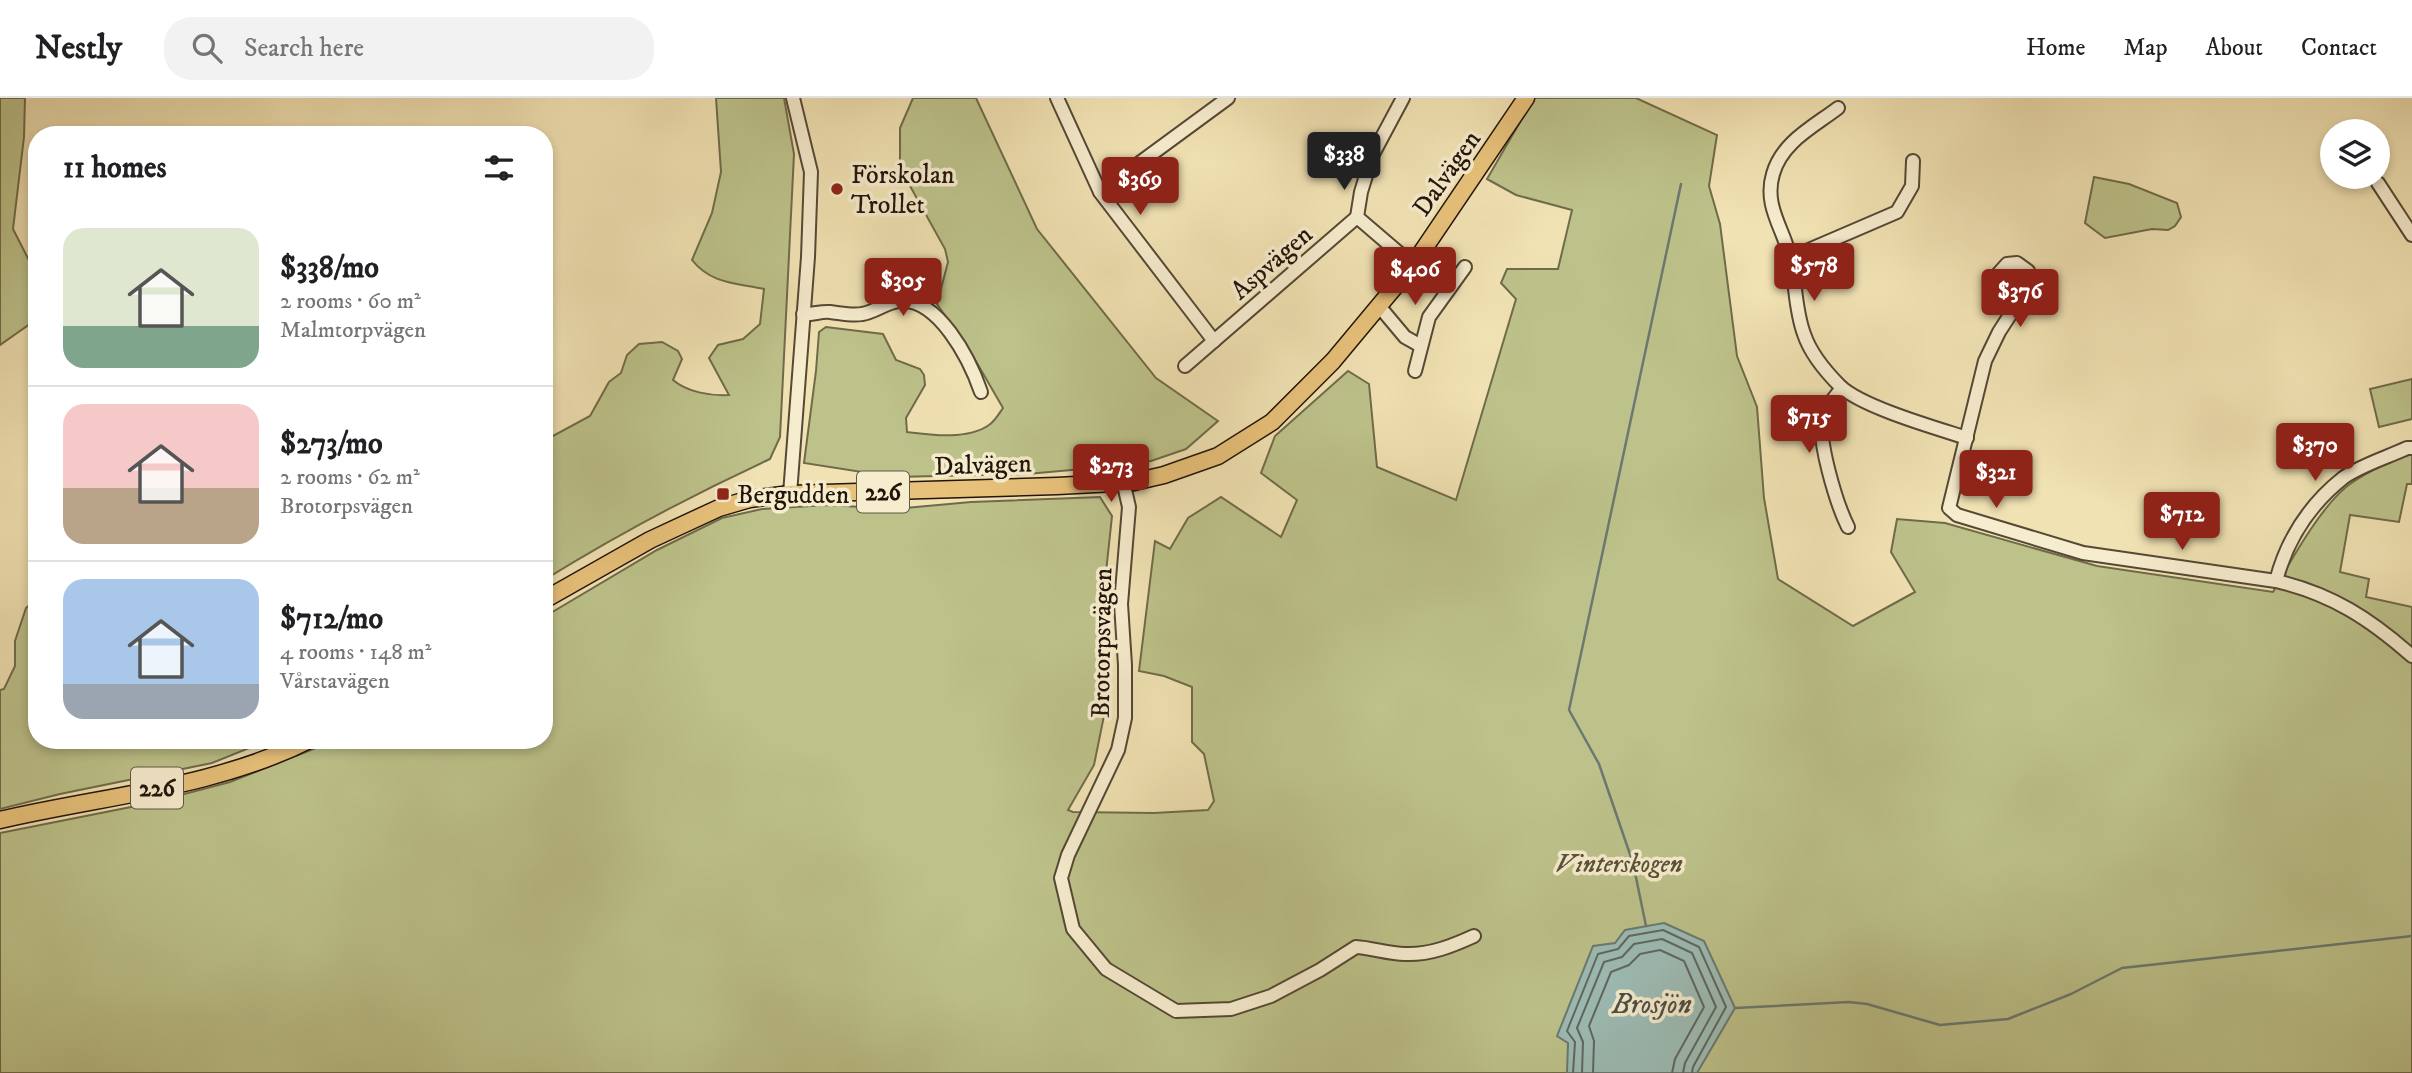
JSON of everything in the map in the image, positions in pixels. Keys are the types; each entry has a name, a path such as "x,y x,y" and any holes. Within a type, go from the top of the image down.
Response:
{"main road":[{"name":"Dalvägen","path":"553,595 650,540 719,508 750,499 790,494 1057,486 1149,479 1217,456 1253,435 1290,405 1380,306 1413,265 1526,98"},
{"name":"226","path":"0,820 173,785 289,749"}],"street":[{"path":"790,494 811,172 793,98"},
{"path":"1057,98 1100,192 1214,341"},
{"path":"1100,192 1228,98"},
{"path":"1403,98 1372,156 1357,217 1413,265"},
{"path":"1839,108 1797,137 1781,154 1772,176 1771,206 1790,258 1804,336 1820,362 1842,388 1887,411 1967,439"},
{"path":"1790,258 1897,212 1912,186 1913,161"},
{"path":"2382,189 2412,235"},
{"name":"Aspvägen","path":"1185,366 1357,217"},
{"path":"1415,371 1429,317 1465,267"},
{"path":"2020,299 1985,361 1949,508 1957,515 2083,553 2276,581 2306,588 2347,607 2412,656"},
{"path":"803,314 862,314 895,302 917,302 931,310 944,326 970,367 981,392"},
{"path":"1380,306 1405,337 1421,346"},
{"path":"1842,388 1824,413 1821,431 1839,508 1848,527"},
{"path":"2276,581 2293,534 2344,477 2412,448"},
{"name":"Brotorpsvägen","path":"1123,481 1129,507 1121,604 1125,718 1118,750 1068,855 1061,878 1073,929 1096,960 1142,993 1176,1011 1231,1009 1271,996 1356,947 1423,954 1474,936"}],"green space":[{"path":"0,98 25,98 24,137 13,229 28,258 28,325 0,345"},
{"path":"716,98 784,98 794,154 780,437 770,459 655,516 553,575 553,436 590,416 609,382 621,373 627,355 639,344 662,342 678,351 682,359 673,380 685,388 714,395 729,395 709,358 718,345 743,339 760,324 764,289 716,278 699,268 692,260 712,213 721,172"},
{"path":"913,98 976,98 1037,229 1156,378 1218,421 1186,449 1151,461 1127,465 1027,474 894,477 804,463 819,332 826,327 883,334 896,360 920,369 925,385 906,418 907,432 949,435 971,433 991,424 1003,408 970,351 937,304 948,262 945,249 900,168 900,128"},
{"name":"Vinterskogen","path":"1534,98 1636,98 1717,135 1709,186 1720,224 1737,356 1757,407 1764,498 1778,579 1853,626 1915,592 1891,552 1897,519 1945,523 2097,566 2273,592 2319,517 2342,491 2374,470 2412,454 2412,484 2407,484 2399,522 2350,515 2340,572 2369,579 2366,597 2412,607 2412,1073 0,1073 0,833 146,804 230,782 313,749 553,749 553,612 657,550 722,518 762,509 828,505 894,509 971,502 1100,497 1112,516 1099,638 1107,701 1094,765 1068,810 1154,813 1208,810 1214,801 1204,754 1192,742 1192,687 1164,676 1139,671 1155,541 1170,549 1188,518 1221,497 1281,537 1297,500 1261,473 1275,436 1348,371 1369,384 1377,467 1456,500 1516,299 1501,283 1507,269 1558,269 1572,210 1516,195 1487,179"},
{"path":"2094,177 2129,184 2177,203 2181,217 2175,226 2168,230 2152,229 2105,238 2085,223"},
{"path":"2412,379 2412,419 2379,427 2370,389"},
{"path":"28,606 28,749 247,749 212,763 0,809 0,690 4,689 15,666 15,641"}],"water":[{"name":"Brosjön","path":"1664,923 1704,941 1735,1008 1697,1073 1567,1073 1568,1043 1557,1036 1593,946 1615,943 1625,930"}],"waterway":[{"path":"1646,926 1633,863 1599,764 1569,710 1681,184"},
{"path":"1735,1008 1849,1002 1867,1004 1940,1025 2008,1019 2071,994 2122,968 2412,936"}],"place":[{"name":"Förskolan Trollet","path":"837,189"},
{"name":"Bergudden","path":"723,494"}]}
